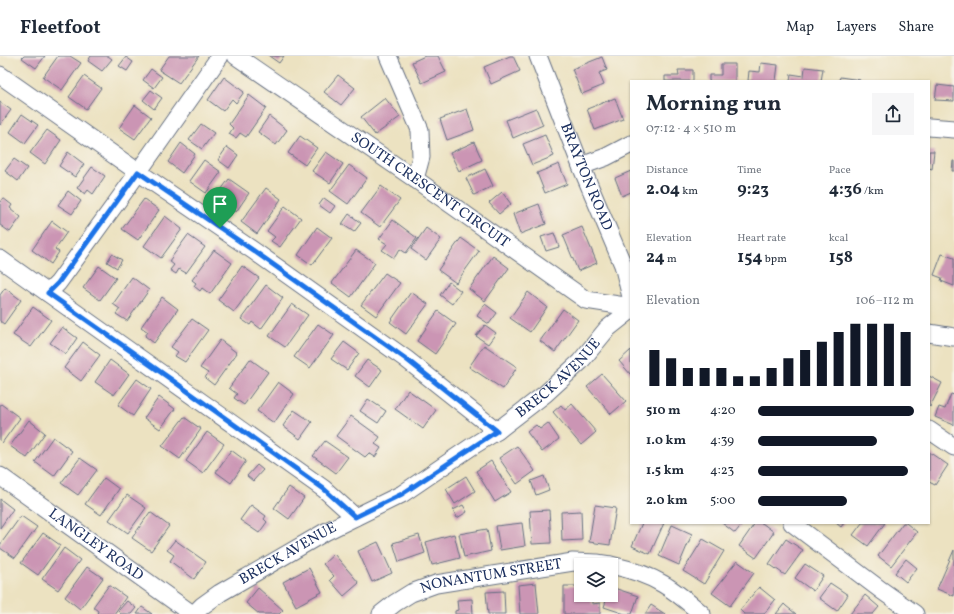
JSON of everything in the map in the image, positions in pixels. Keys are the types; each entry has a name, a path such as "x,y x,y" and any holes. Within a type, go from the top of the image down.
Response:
{"street":[{"path":"48,293 58,283 220,56"},
{"name":"SOUTH CRESCENT CIRCUIT","path":"236,56 586,300 630,308"},
{"path":"388,56 420,130 421,157 415,180"},
{"name":"BRAYTON ROAD","path":"538,56 622,265 630,294"},
{"path":"0,75 254,251 406,359 497,431"},
{"path":"930,127 954,129"},
{"path":"581,166 606,157 630,145"},
{"path":"0,259 324,489 355,517"},
{"name":"BRECK AVENUE","path":"193,614 220,593 325,532 402,494 497,431 545,394 574,368 608,329 630,309"},
{"path":"930,333 954,337"},
{"path":"930,431 954,447"},
{"name":"LANGLEY ROAD","path":"0,476 193,614"},
{"path":"793,524 875,586 915,614"},
{"name":"NONANTUM STREET","path":"381,614 411,593 436,584 574,562"},
{"name":"NONANTUM STREET","path":"618,567 647,576 663,584 678,594 702,614"}],"building":[{"path":"24,56 45,56 36,68 22,58"},
{"path":"58,56 70,56 81,63 62,90 43,77"},
{"path":"91,56 108,56 112,59 102,71 88,61"},
{"path":"169,56 199,56 179,83 159,70"},
{"path":"269,56 284,56 279,63"},
{"path":"425,56 438,56 446,72 422,83 412,62"},
{"path":"513,56 520,71 491,84 484,67"},
{"path":"126,57 133,62 127,71 119,66"},
{"path":"602,57 607,70 599,73 604,85 582,94 572,69"},
{"path":"761,63 778,65 776,80 748,80 749,71 760,72"},
{"path":"721,64 735,64 735,80 709,80 709,75 721,75"},
{"path":"805,67 823,69 821,80 790,80 791,74 804,76"},
{"path":"151,69 162,77 154,88 143,80"},
{"path":"678,70 693,70 693,80 665,80 665,76 679,76"},
{"path":"338,75 355,88 341,105 324,92"},
{"path":"84,76 101,88 86,109 69,97"},
{"path":"224,77 244,92 236,103 232,99 223,111 208,100"},
{"path":"840,77 860,80 839,80"},
{"path":"937,85 954,87 954,101 935,100"},
{"path":"151,90 162,98 154,109 143,100"},
{"path":"249,95 266,108 246,137 240,133 236,138 229,134 233,128 229,124"},
{"path":"385,98 400,117 375,135 361,117"},
{"path":"615,98 623,119 595,130 587,109"},
{"path":"0,102 11,110 0,125"},
{"path":"135,105 151,117 135,139 119,128"},
{"path":"536,108 543,125 513,138 506,120"},
{"path":"467,109 474,130 447,140 440,119"},
{"path":"22,114 38,125 25,143 10,132"},
{"path":"269,116 287,130 276,145 258,132"},
{"path":"201,124 214,133 202,149 189,140"},
{"path":"47,130 61,140 45,164 30,153"},
{"path":"545,135 554,156 532,165 523,144"},
{"path":"300,136 317,148 305,165 288,153"},
{"path":"474,142 482,160 459,171 450,153"},
{"path":"181,143 195,154 182,173 168,162"},
{"path":"227,147 238,155 229,168 218,160"},
{"path":"930,151 934,151 932,169 930,168"},
{"path":"68,152 84,164 75,177 59,166"},
{"path":"326,152 343,164 330,183 312,171"},
{"path":"14,159 27,168 18,181 5,171"},
{"path":"204,160 221,172 206,193 189,181"},
{"path":"953,161 954,171 952,171"},
{"path":"559,164 567,184 545,193 537,173"},
{"path":"349,165 367,178 348,204 330,191"},
{"path":"92,167 105,176 93,194 88,190 85,194 77,188"},
{"path":"485,169 493,186 474,195 466,178"},
{"path":"630,171 630,192 622,196 615,178"},
{"path":"229,179 249,193 236,212 216,197"},
{"path":"381,186 400,200 380,227 361,213"},
{"path":"266,188 281,199 257,234 241,222"},
{"path":"68,191 81,201 72,214 58,205"},
{"path":"502,192 511,204 499,214 489,203"},
{"path":"3,198 12,205 10,208 21,217 10,232 0,225 0,202"},
{"path":"324,198 335,206 330,213 319,205"},
{"path":"144,199 159,210 138,240 122,229"},
{"path":"539,204 546,224 520,234 513,214"},
{"path":"285,206 301,218 280,247 271,241 275,237 267,231"},
{"path":"349,214 361,223 354,232 342,224"},
{"path":"165,216 182,229 161,258 144,246"},
{"path":"393,220 417,238 406,253 400,249 394,258 382,250 387,244 379,239"},
{"path":"52,221 67,232 55,249 59,252 51,264 32,250"},
{"path":"317,227 332,238 312,265 298,255"},
{"path":"582,227 597,263 578,271 563,235"},
{"path":"426,228 441,239 426,260 411,249"},
{"path":"554,233 559,247 546,251 541,237"},
{"path":"188,235 205,247 186,273 179,269 176,274 170,270 174,265 169,261"},
{"path":"461,238 479,251 456,283 438,270"},
{"path":"214,250 232,263 210,294 202,288 200,291 194,286 196,283 192,280"},
{"path":"356,250 375,263 351,297 332,283"},
{"path":"112,254 122,260 117,268 107,262"},
{"path":"942,254 954,258 954,286 941,281 942,278 934,275"},
{"path":"493,256 509,268 485,301 469,289"},
{"path":"99,266 116,278 100,300 83,288"},
{"path":"242,266 259,278 234,312 218,300"},
{"path":"385,273 400,283 376,316 361,305"},
{"path":"132,277 149,290 127,321 116,314 120,309 113,304"},
{"path":"449,282 461,291 452,304 440,295"},
{"path":"266,285 283,298 261,329 252,322 250,325 241,319"},
{"path":"5,288 21,300 4,324 0,321 0,295"},
{"path":"411,292 428,304 406,334 390,322"},
{"path":"528,292 547,307 530,332 510,318"},
{"path":"162,297 178,309 154,343 145,336 148,332 141,327"},
{"path":"292,304 308,315 285,347 269,336"},
{"path":"485,304 497,313 489,324 477,316"},
{"path":"33,307 51,320 31,347 13,335"},
{"path":"563,309 578,320 555,352 540,341"},
{"path":"438,311 456,324 435,354 417,341"},
{"path":"192,319 208,330 185,362 175,356 178,352 171,347"},
{"path":"318,324 334,335 310,368 294,357"},
{"path":"485,325 496,333 488,344 476,336"},
{"path":"62,327 77,338 66,354 50,343"},
{"path":"220,340 237,353 214,385 205,378 208,373 200,368"},
{"path":"83,342 100,355 81,381 64,368"},
{"path":"344,342 359,353 347,370 331,359"},
{"path":"484,345 517,367 503,389 469,367"},
{"path":"630,351 630,374 619,361"},
{"path":"250,359 268,372 244,405 234,398 237,394 229,388"},
{"path":"110,360 129,374 114,395 95,382"},
{"path":"367,360 382,370 370,387 355,376"},
{"path":"602,374 626,401 611,414 587,387"},
{"path":"930,377 942,383 930,407"},
{"path":"137,379 151,389 133,416 118,405"},
{"path":"278,382 294,394 274,423 257,411"},
{"path":"408,390 436,410 423,429 395,409"},
{"path":"951,394 954,395 954,425 935,417 939,407 945,409"},
{"path":"159,397 175,409 160,429 144,418"},
{"path":"368,399 386,411 378,423 360,411"},
{"path":"1,404 20,418 2,443 0,441"},
{"path":"572,404 596,432 581,445 553,412 561,405 565,410"},
{"path":"294,410 312,422 300,439 283,426"},
{"path":"351,416 380,437 375,444 381,448 375,457 369,453 365,457 336,436"},
{"path":"184,417 201,429 180,459 162,446"},
{"path":"29,420 45,433 27,458 10,446"},
{"path":"548,423 559,439 542,452 527,432 536,425 540,429"},
{"path":"207,432 224,444 203,473 186,461"},
{"path":"53,437 72,451 54,476 35,462"},
{"path":"325,441 348,457 336,473 313,456"},
{"path":"517,446 535,471 517,484 499,458"},
{"path":"231,450 246,461 231,483 216,472"},
{"path":"930,453 948,465 935,485 930,482"},
{"path":"80,458 97,470 78,495 61,483"},
{"path":"491,461 511,492 495,502 476,471"},
{"path":"257,465 263,470 253,481 247,476"},
{"path":"466,476 475,491 455,504 446,489"},
{"path":"544,476 549,490 536,495 531,481"},
{"path":"104,478 119,489 101,515 85,504"},
{"path":"289,487 304,498 289,519 274,508"},
{"path":"127,495 146,508 128,533 109,520"},
{"path":"0,499 13,509 0,528"},
{"path":"251,505 266,516 264,519 267,522 259,533 240,520"},
{"path":"463,505 467,512 457,518 453,510"},
{"path":"595,505 616,508 610,545 589,542"},
{"path":"549,510 551,543 532,544 530,511"},
{"path":"581,511 582,540 562,541 561,512"},
{"path":"150,512 169,526 151,551 132,538"},
{"path":"21,516 37,527 15,558 0,548 0,545"},
{"path":"522,523 525,546 500,550 496,526"},
{"path":"642,524 664,524 650,554 632,546"},
{"path":"723,524 742,524 735,533"},
{"path":"754,524 763,524 774,532 756,558 739,546"},
{"path":"861,524 884,524 868,546 853,535"},
{"path":"902,524 907,524 917,532 891,566 878,556"},
{"path":"672,525 692,534 679,565 659,556"},
{"path":"487,529 491,551 464,557 459,534"},
{"path":"43,533 60,545 38,575 21,563"},
{"path":"454,534 460,558 432,565 426,542"},
{"path":"419,535 425,553 399,562 393,543"},
{"path":"703,539 724,551 704,584 683,571"},
{"path":"786,539 803,550 785,575 769,564"},
{"path":"175,540 206,562 194,579 170,561 174,555 167,550"},
{"path":"378,542 392,573 372,582 358,551"},
{"path":"64,548 80,560 58,590 42,579"},
{"path":"954,550 954,596 937,589"},
{"path":"334,554 359,583 344,596 330,580 334,576 323,564"},
{"path":"906,559 917,568 906,582 895,573"},
{"path":"737,561 754,573 730,606 712,593"},
{"path":"805,564 823,576 813,591 795,578"},
{"path":"87,567 103,578 80,609 65,597"},
{"path":"309,568 322,592 296,606 283,582"},
{"path":"536,583 539,614 520,614 518,585"},
{"path":"830,583 848,595 837,611 819,598"},
{"path":"109,585 126,597 114,614 97,614 98,611 93,607"},
{"path":"564,586 574,586 574,602 592,602 592,604 600,603 600,614 564,614"},
{"path":"759,587 775,600 764,614 744,614 740,610"},
{"path":"258,588 283,610 279,614 259,614 246,603"},
{"path":"618,589 638,596 632,614 625,614 604,607 606,602 618,602"},
{"path":"504,591 505,614 488,614 486,592"},
{"path":"865,595 879,607 873,614 850,614"},
{"path":"472,599 473,614 455,614 455,611 458,610 457,600"},
{"path":"127,601 136,608 131,614 121,614 118,611"},
{"path":"784,604 786,606 796,614 776,614"},
{"path":"651,605 665,614 645,614"},
{"path":"142,607 152,614 137,614"}],"route":[{"path":"138,172 220,228 406,359 497,431 402,494 355,517 324,489 48,293 58,283 138,172"}]}
